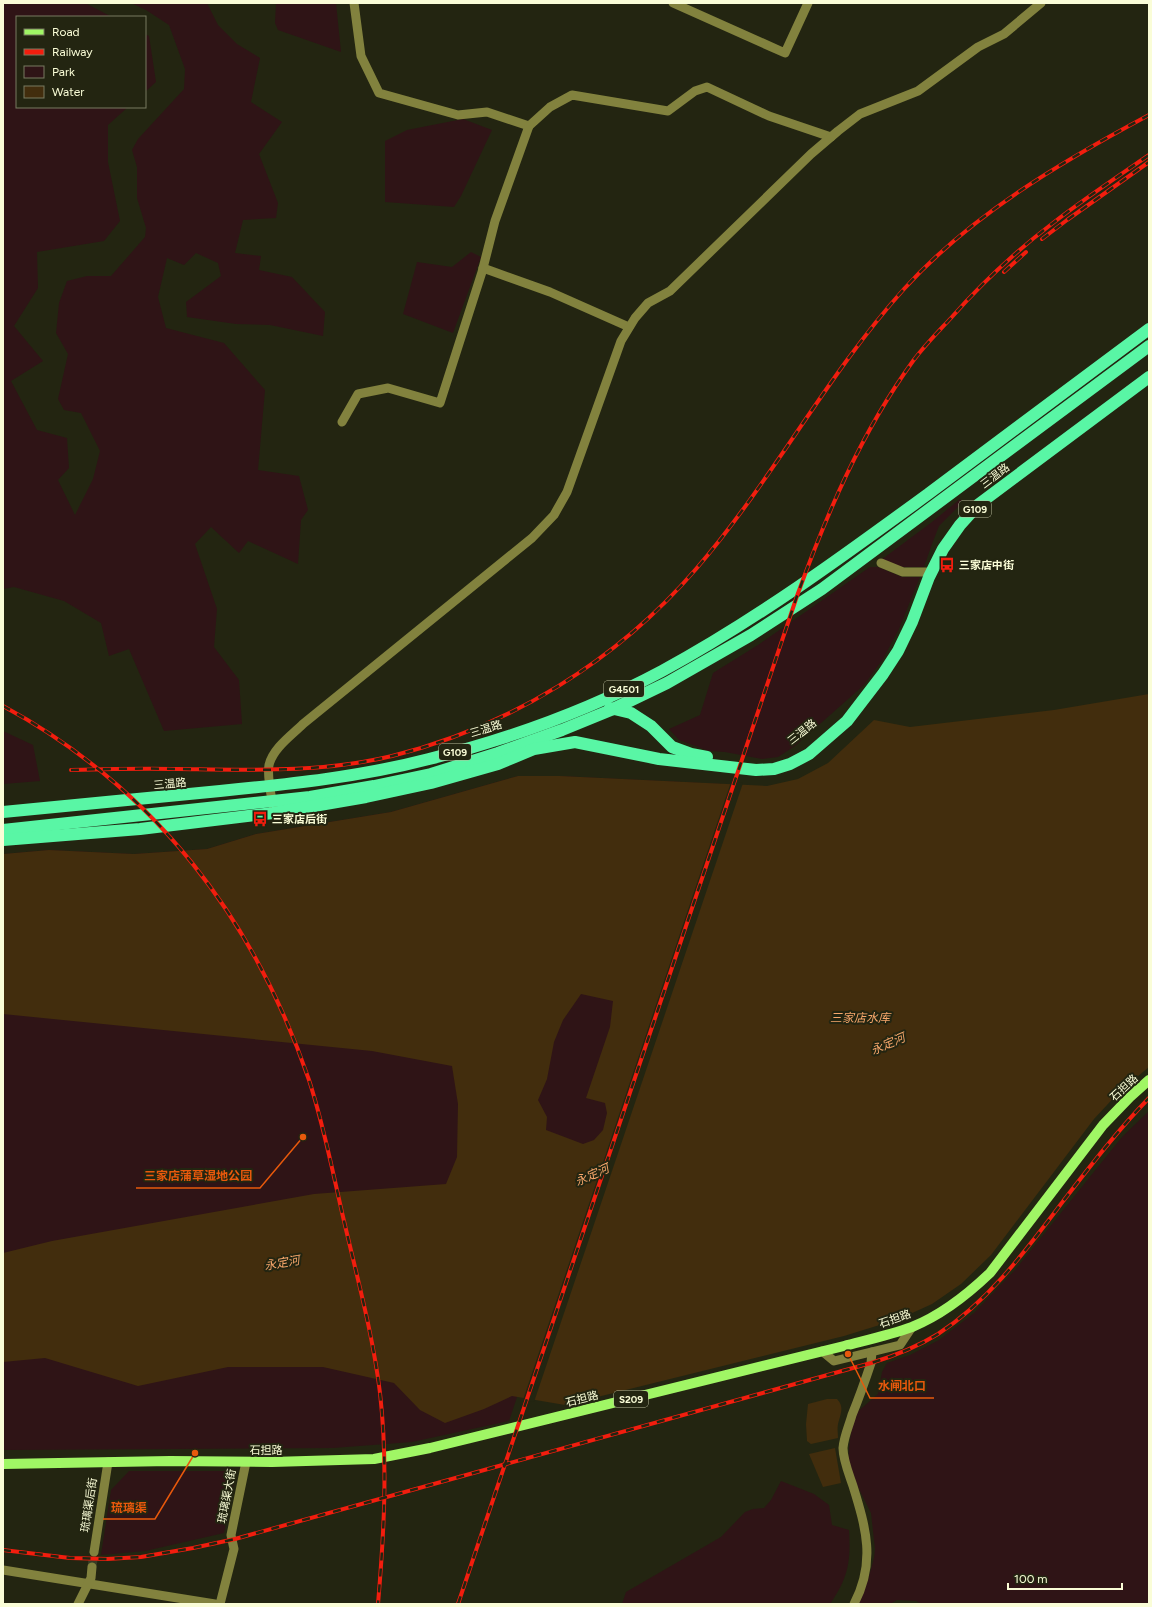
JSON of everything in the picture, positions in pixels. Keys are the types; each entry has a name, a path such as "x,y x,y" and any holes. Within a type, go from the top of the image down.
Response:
{"highway":[{"name":"G4501","path":"3,812 309,782 370,772 427,760 492,741 557,718 601,700 660,672 751,619 816,576 1149,329"},
{"name":"G4501","path":"3,830 310,797 374,786 431,774 498,754 604,713 667,683 751,635 822,589 1149,346"},
{"name":"三温路","path":"3,840 140,829 273,813 366,797 431,783 498,764 534,750 575,742 659,759 756,770 774,769 790,764 809,754 847,721 867,696 898,651 912,622 931,572 943,549 960,525 979,504 1149,377"},
{"name":"三温路","path":"557,718 582,710 605,707 631,713 651,726 672,747 691,754 757,764 774,764 788,759 806,748 844,714 867,696"},
{"name":"三温路","path":"3,812 270,788 370,772"}],"main road":[{"name":"石担路","path":"3,1464 108,1462 272,1462 374,1458 430,1448 822,1352 912,1327 937,1314 968,1294 990,1273 1103,1125 1149,1080"}],"street":[{"path":"354,3 361,56 379,93 458,116 487,112 529,126"},
{"path":"674,3 785,53 808,3"},
{"path":"273,813 269,767 271,759 284,742 303,724 532,538 554,515 567,492 621,341 635,318 648,303 670,291 811,154 860,114 918,91 978,47 1004,34 1041,3"},
{"path":"342,422 358,394 388,388 440,403 482,268 495,220 529,126 550,107 572,95 668,111 696,91 707,87 769,116 831,137"},
{"path":"482,268 550,292 630,327"},
{"path":"881,563 903,572 931,572"},
{"path":"822,1352 834,1361 900,1345 912,1327"},
{"path":"854,1604 859,1594 867,1563 868,1549 864,1523 845,1462 843,1448 845,1435 871,1363 872,1352"},
{"name":"琉璃渠后街","path":"94,1552 108,1462"},
{"name":"琉璃渠大街","path":"220,1604 234,1549 231,1534 246,1462"},
{"path":"78,1604 91,1578 92,1567"},
{"path":"3,1570 88,1585 215,1604"}],"green space":[{"path":"3,3 85,3 110,16 16,16 16,108 127,108 108,125 108,162 120,221 104,241 37,252 38,288 14,326 43,361 11,381 37,430 67,438 69,468 58,480 75,515 93,479 100,451 81,413 64,410 58,399 68,354 56,333 59,303 67,281 87,276 111,276 145,237 146,228 137,198 137,167 132,150 138,139 184,89 185,69 169,25 146,10 131,3 207,3 218,25 237,44 260,58 251,102 282,122 259,154 278,203 276,218 243,220 235,253 261,256 259,270 292,277 325,312 323,336 270,325 236,324 187,317 186,302 221,276 218,263 196,253 184,265 167,258 158,297 166,328 224,343 265,390 258,470 299,476 308,510 301,520 298,564 248,541 239,553 211,527 195,544 217,609 214,647 239,680 242,724 164,731 129,649 109,656 101,623 64,601 14,587 3,589"},
{"path":"276,3 336,3 341,52 278,30 275,23"},
{"path":"146,34 149,36 156,82 146,91"},
{"path":"463,119 492,130 461,196 454,207 385,202 385,141 407,130"},
{"path":"471,252 481,257 453,333 403,314 417,262 452,267"},
{"path":"960,499 963,502 939,526 924,567 899,567 881,560 932,522"},
{"path":"870,567 878,567 902,577 920,577 899,629 883,659 864,685 795,746 778,757 762,759 725,752 709,751 679,740 669,729 700,715 713,673 758,645"},
{"path":"3,731 33,745 40,781 3,784"},
{"path":"518,776 560,776 723,784 509,1421 412,1442 333,1448 3,1450 3,854 49,850 134,854 207,849 256,834 391,812"},
{"path":"1149,1111 1149,1604 922,1604 916,1601 897,1600 890,1604 857,1604 868,1580 875,1549 871,1513 856,1483 848,1472 849,1448 855,1414 878,1394 882,1372 887,1363 910,1355 939,1340 974,1313 1015,1270 1122,1137"},
{"path":"129,1471 237,1471 224,1533 145,1551 101,1555 111,1490"},
{"path":"781,1481 814,1494 829,1505 832,1525 849,1530 849,1561 847,1569 841,1586 830,1604 622,1604 626,1592 721,1537 745,1512 753,1509 764,1508 771,1500"}],"water":[{"name":"三家店水库","path":"1149,694 1149,1067 1120,1091 1094,1119 991,1255 961,1284 932,1304 899,1319 844,1336 565,1405 512,1396 484,1409 445,1423 420,1410 394,1383 323,1367 228,1367 138,1386 45,1358 3,1362 3,1253 52,1241 314,1194 446,1184 457,1157 458,1104 452,1066 372,1051 3,1014 3,854 49,850 134,854 207,849 256,834 391,812 518,776 560,776 767,786 798,779 828,763 874,720 910,727 1054,710","holes":["581,994 613,1001 610,1027 586,1098 605,1103 607,1113 603,1130 594,1140 583,1144 546,1130 547,1117 538,1100 547,1079 554,1042 563,1020"]},
{"path":"827,1399 837,1399 841,1405 838,1438 811,1444 807,1441 806,1424 808,1404"},
{"path":"835,1448 841,1483 823,1487 809,1454"}],"pier":[{"path":"731,782 743,783 534,1402 523,1400"}],"tunnel":[{"path":"92,1567 94,1552"}],"railway":[{"path":"71,770 286,769 313,768 366,761 392,756 435,743 478,727 519,708 558,686 596,661 632,633 665,602 696,569 750,500 849,357 904,289 930,262 958,237 988,214 1050,171 1149,115"},
{"path":"458,1604 797,596 820,534 847,474 861,445 894,388 927,344 963,305 987,280 1039,234 1149,155"},
{"path":"1042,239 1149,162"},
{"path":"1004,272 1026,252"},
{"path":"3,706 58,739 107,776 152,818 192,863 228,913 259,965 286,1021 309,1080 319,1115 364,1306 377,1371 384,1446 383,1525 378,1604"},
{"path":"3,1550 70,1558 107,1559 141,1557 235,1539 871,1363 897,1354 938,1334 957,1321 991,1290 1036,1237 1105,1148 1149,1098"}],"place":[{"name":"三家店中街","path":"947,565"},
{"name":"三家店后街","path":"260,819"},
{"name":"三家店蒲草湿地公园","path":"303,1137"},
{"name":"水闸北口","path":"848,1354"},
{"name":"琉璃渠","path":"195,1453"}],"water label":[{"name":"永定河","path":"888,1044"},
{"name":"永定河","path":"592,1175"},
{"name":"永定河","path":"282,1263"}]}
